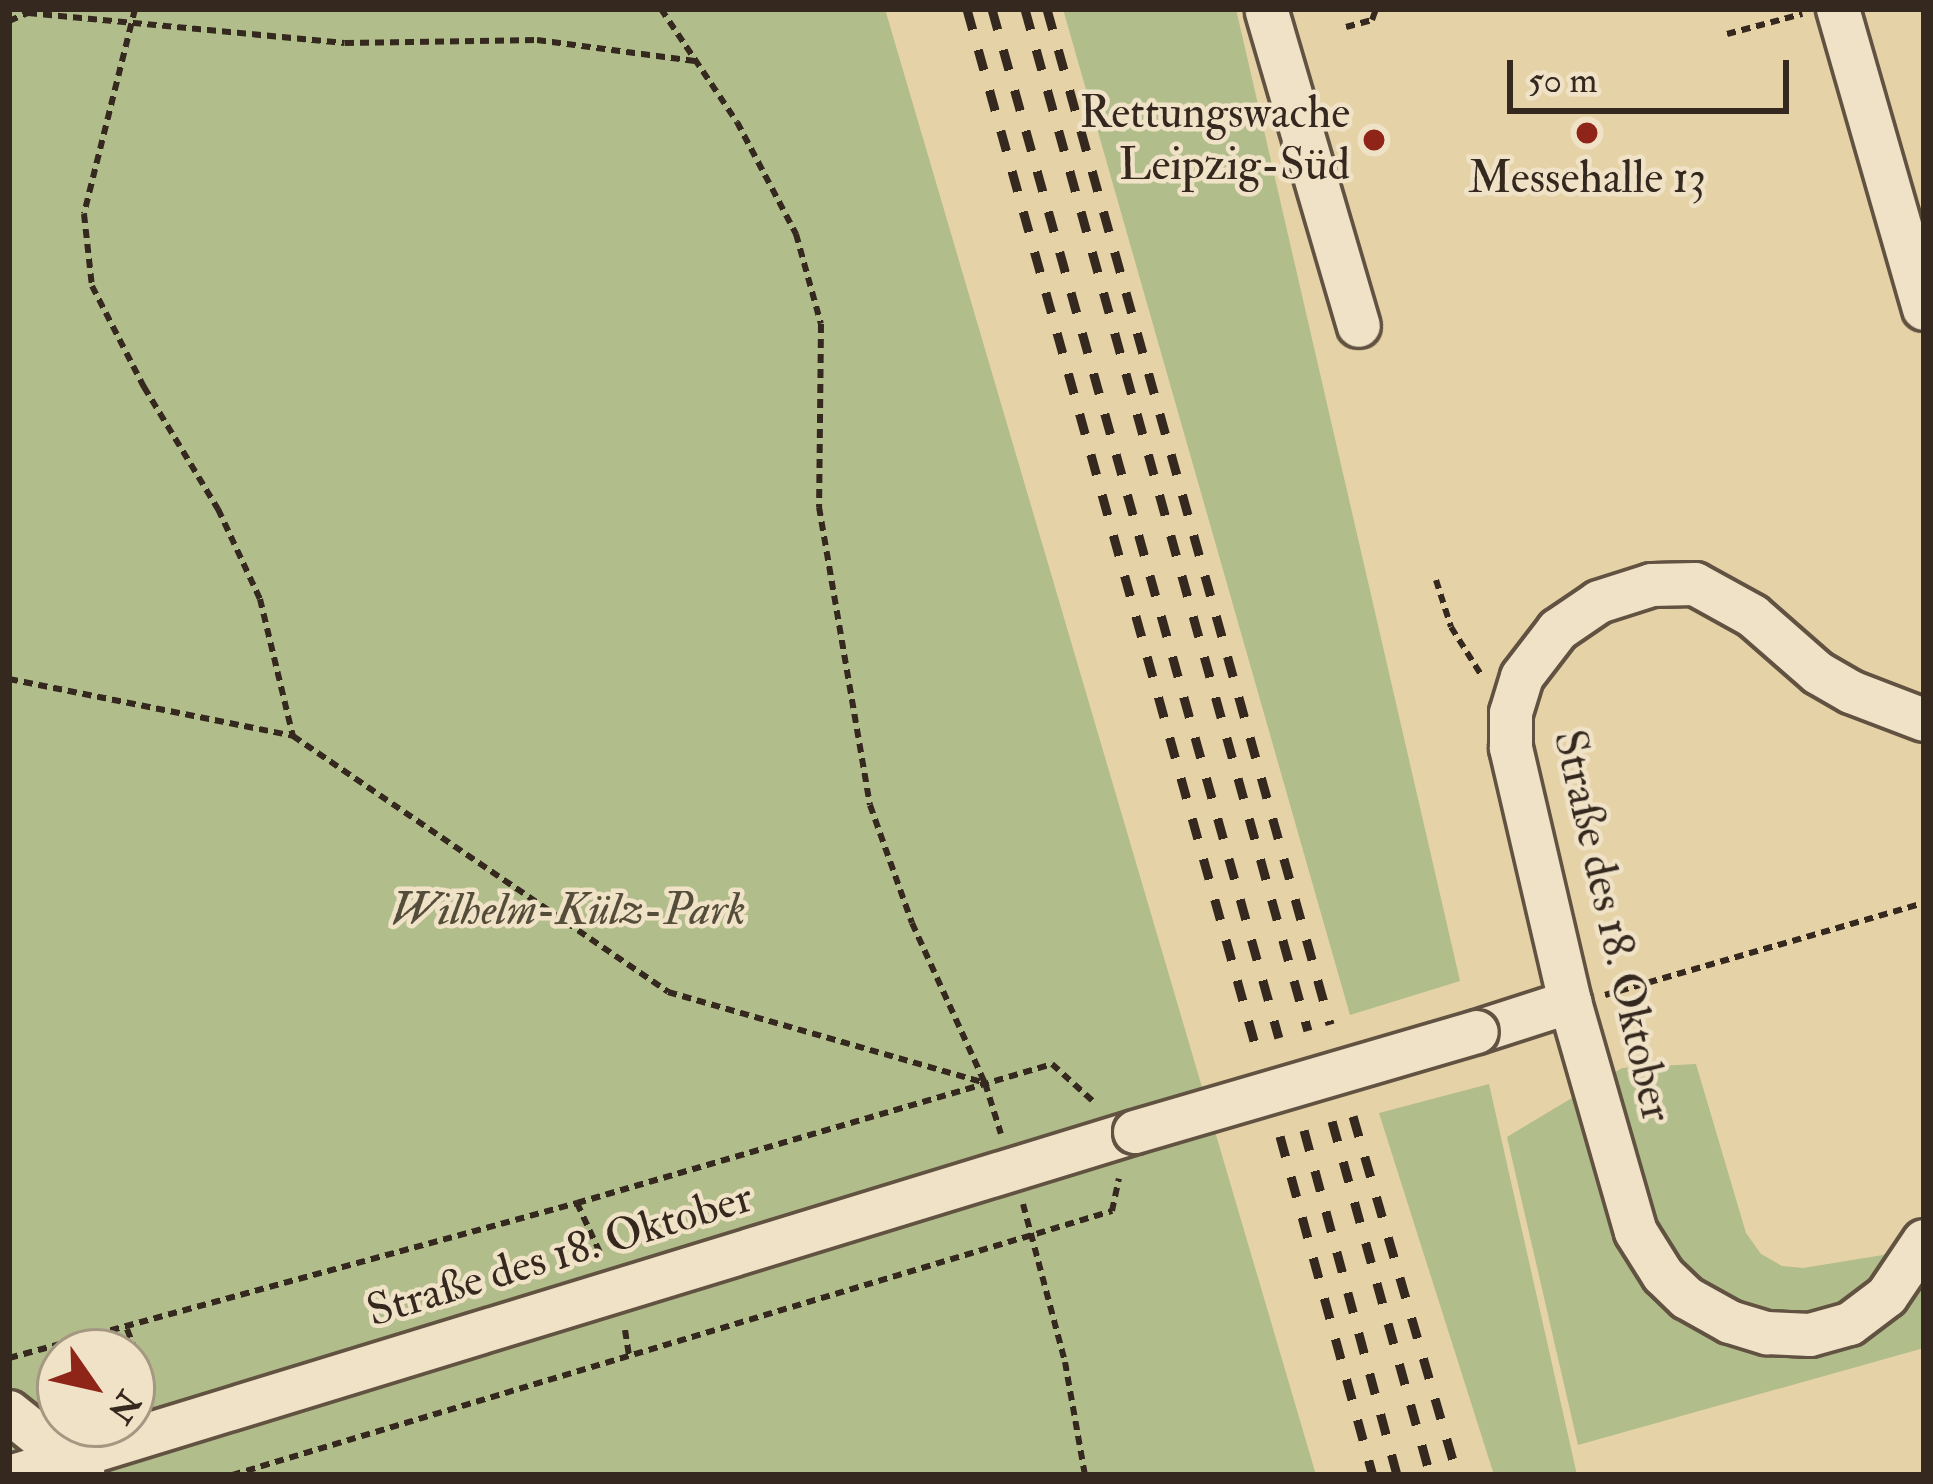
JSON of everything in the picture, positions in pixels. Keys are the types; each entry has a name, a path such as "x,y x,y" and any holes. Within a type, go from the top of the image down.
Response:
{"street":[{"path":"1838,9 1924,309"},
{"path":"1267,12 1359,326"},
{"name":"Straße des 18. Oktober","path":"1924,720 1834,682 1754,616 1695,584 1652,585 1599,602 1538,652 1516,696 1511,748 1570,1002 1636,1232 1663,1275 1687,1298 1730,1322 1767,1333 1810,1335 1850,1324 1887,1296 1924,1241"},
{"name":"Straße des 18. Oktober","path":"16,1475 79,1468 1012,1168 1570,1002"},
{"path":"9,1412 79,1468"}],"path":[{"path":"135,9 84,214 92,286 144,387 218,508 260,599 293,736"},
{"path":"661,9 737,122 796,234 821,324 820,507 870,805 912,923 985,1083 1032,1232 1065,1362 1085,1475"},
{"path":"1346,27 1372,20 1376,9"},
{"path":"1727,34 1822,9"},
{"path":"9,21 28,13 130,27 345,44 536,40 695,61"},
{"path":"1436,580 1451,627 1479,674 1516,696"},
{"path":"9,679 293,736 668,992 985,1083"},
{"path":"1630,989 1924,903"},
{"path":"130,1328 1052,1064 1131,1133 1112,1211 232,1475"}],"green space":[{"name":"Wilhelm-Külz-Park","path":"9,9 885,9 1316,1475 9,1475"},
{"path":"1063,9 1236,9 1460,981 1350,1015"},
{"path":"1696,1064 1746,1233 1761,1254 1782,1266 1803,1268 1883,1255 1924,1228 1924,1348 1578,1445 1507,1137 1622,1068"},
{"path":"1489,1084 1577,1475 1494,1475 1379,1113"}],"railway":[{"path":"967,9 1255,1044"},
{"path":"992,9 1279,1038"},
{"path":"1025,9 1308,1031"},
{"path":"1047,9 1330,1024"},
{"path":"1353,1116 1457,1475"},
{"path":"1332,1121 1430,1475"},
{"path":"1304,1130 1397,1475"},
{"path":"1280,1136 1373,1475"}],"place":[{"name":"Messehalle 13","path":"1587,133"},
{"name":"Rettungswache Leipzig-Süd","path":"1374,140"}]}
